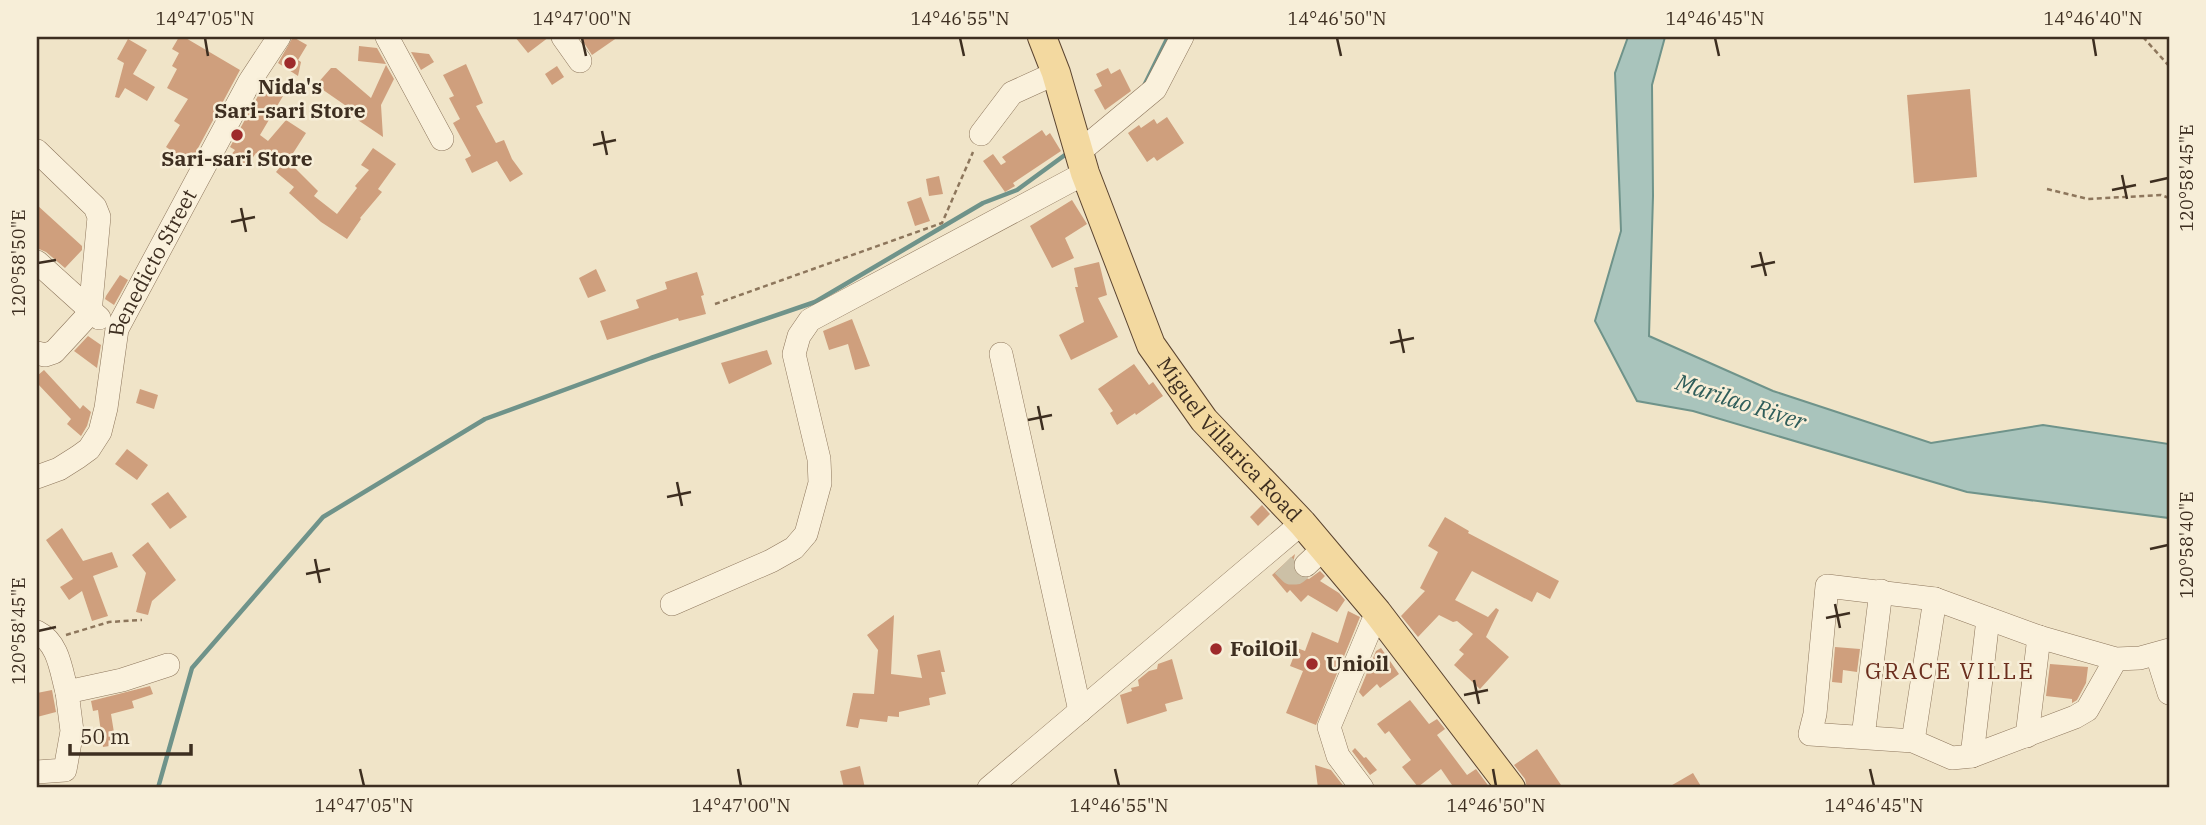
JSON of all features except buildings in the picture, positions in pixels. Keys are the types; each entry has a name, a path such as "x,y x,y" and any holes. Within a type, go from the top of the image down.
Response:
{"main road":[{"name":"Miguel Villarica Road","path":"1042,37 1056,72 1081,163 1151,345 1204,420 1302,523 1296,557 1377,612 1511,788"}],"street":[{"name":"Benedicto Street","path":"37,477 59,469 78,457 89,449 100,432 117,329 250,80 279,37"},
{"path":"387,37 442,139"},
{"path":"563,37 580,61"},
{"path":"672,604 771,561 794,548 806,534 820,483 819,459 794,354 799,336 810,320 1081,163 1155,89 1182,37"},
{"path":"981,134 1012,93 1056,72"},
{"path":"37,151 96,207 99,214 90,313 54,352 37,354"},
{"path":"37,262 90,313 117,329"},
{"path":"1002,354 1080,711"},
{"path":"989,788 1080,711 1296,557 1302,523"},
{"path":"2116,659 2087,710 1972,756 1952,758 1913,741 1810,734 1815,714 1826,586 1935,599 2039,637 2116,659 2163,653 2169,693"},
{"path":"1863,737 1881,591"},
{"path":"1913,741 1935,599"},
{"path":"1362,788 1338,756 1329,727 1377,612"},
{"path":"1972,756 1988,619"},
{"path":"37,772 64,779 72,731 67,692 55,649 43,636"},
{"path":"2027,736 2039,637"},
{"path":"67,692 122,680 168,665"}],"path":[{"path":"2143,37 2169,66"},
{"path":"715,304 942,223 981,134"},
{"path":"2047,189 2088,199 2138,195 2161,195 2169,198"},
{"path":"43,636 109,622 142,621"}],"water":[{"name":"Marilao River","path":"1628,37 1665,37 1652,85 1653,196 1649,336 1773,391 1931,443 2043,425 2169,444 2169,518 1967,492 1693,411 1637,401 1595,321 1621,231 1615,73"}],"waterway":[{"path":"1144,86 1168,37"},
{"path":"158,788 192,668 323,517 485,419 815,302 983,203 1017,190 1069,152"}],"tunnel":[{"path":"1283,565 1291,573 1296,573 1306,565"}],"place":[{"name":"Nida's Sari-sari Store","path":"290,63"},
{"name":"Sari-sari Store","path":"237,135"},
{"name":"FoilOil","path":"1216,649"},
{"name":"Unioil","path":"1312,664"}],"district":[{"name":"GRACE VILLE","path":"1950,671"}]}
